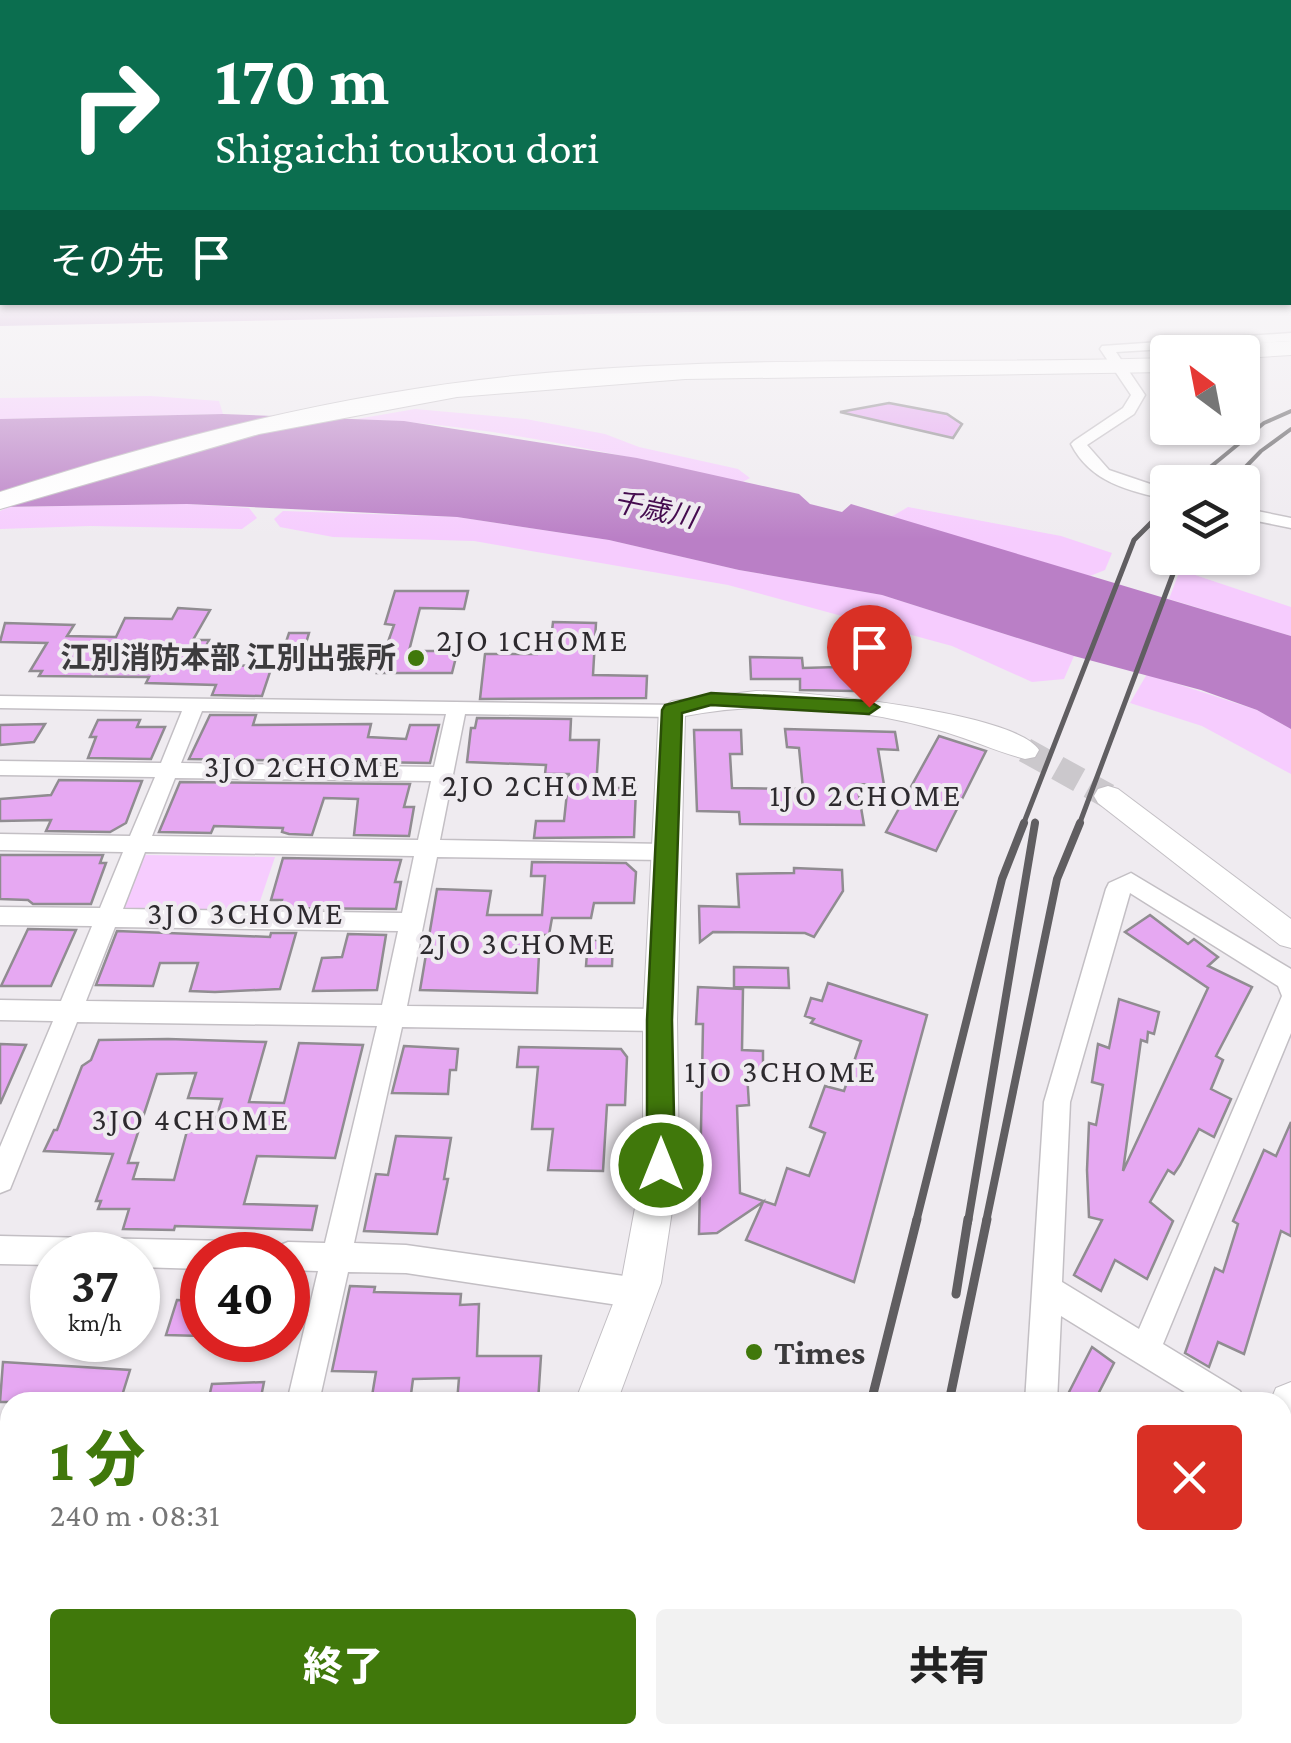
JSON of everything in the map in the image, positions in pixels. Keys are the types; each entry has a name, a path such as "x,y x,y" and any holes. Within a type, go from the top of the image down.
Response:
{"highway":[{"path":"0,492 194,434 326,404 466,381 538,376"},
{"path":"0,501 141,457 280,422 474,388 574,376"}],"street":[{"path":"1126,376 1138,395 1136,403 1127,413 1089,432 1079,444 1084,458 1104,474 1150,489"},
{"path":"1260,518 1289,525"},
{"path":"0,702 672,710 711,699 902,710 981,730 1025,750"},
{"path":"0,1180 195,704"},
{"path":"305,1392 392,1016 457,707"},
{"path":"600,1392 638,1293 661,1165 660,1020 672,710"},
{"path":"0,768 444,774"},
{"path":"1108,796 1291,936"},
{"path":"0,842 666,852"},
{"path":"1042,1392 1057,1102 1117,890 1130,882 1288,980 1291,990"},
{"path":"0,916 412,922"},
{"path":"1146,1349 1291,1003"},
{"path":"0,1010 660,1020"},
{"path":"0,1250 180,1254"},
{"path":"310,1257 406,1259 638,1293"},
{"path":"1047,1290 1213,1392"}],"shaded area":[{"path":"151,396 219,401 223,414 0,419 0,398"},
{"path":"415,409 526,419 605,434 639,447 738,469 750,478 741,483 502,434 357,419"},
{"path":"187,504 249,508 257,518 242,529 0,529 0,511 9,507"},
{"path":"908,507 1061,536 1112,553 1105,570 1090,576 891,517"},
{"path":"283,511 457,517 609,540 739,570 882,595 1074,656 1064,679 1032,682 952,646 728,585 474,541 333,537 280,527 274,519"},
{"path":"1178,575 1195,575 1291,607 1291,636 1169,599"},
{"path":"1147,674 1257,710 1291,729 1291,774 1202,726 1130,703"},
{"path":"145,855 275,857 257,910 121,910"}],"water":[{"name":"千歳川","path":"223,414 404,421 637,458 799,494 810,504 842,512 851,504 1291,636 1291,729 1257,710 1201,690 1074,656 882,595 739,570 609,540 457,517 187,504 0,507 0,419"}],"building":[{"path":"889,403 947,414 962,424 953,438 840,412"},
{"path":"395,591 468,591 464,609 420,608 409,651 454,651 457,653 452,673 377,673 394,625 385,624"},
{"path":"178,608 210,610 193,640 209,640 197,665 272,666 262,696 212,695 216,685 146,683 149,677 39,676 42,671 30,671 47,643 0,642 5,623 74,625 67,636 116,637 125,618 172,619"},
{"path":"553,622 596,623 593,675 647,676 646,698 480,699 485,654 537,654 538,649 550,649"},
{"path":"289,633 309,633 300,663 279,663"},
{"path":"750,657 802,658 803,668 837,667 838,672 851,672 853,691 800,690 800,679 751,679"},
{"path":"210,715 256,715 253,725 371,724 368,737 406,739 410,725 439,725 430,763 189,759"},
{"path":"477,718 571,719 570,740 599,740 596,788 636,788 634,837 534,838 536,821 564,821 569,774 545,774 546,765 467,762 471,728 475,728"},
{"path":"98,720 140,720 137,727 165,727 151,759 88,758 96,737 90,737"},
{"path":"45,724 34,742 0,745 0,725"},
{"path":"785,729 895,732 898,750 878,749 884,785 857,784 864,825 740,824 739,812 697,811 694,730 741,730 742,754 730,754 732,788 803,789 799,748 787,747"},
{"path":"939,736 986,751 936,851 886,832"},
{"path":"59,780 142,781 126,823 110,832 46,831 51,820 0,821 0,799 51,795"},
{"path":"180,782 410,784 404,807 414,807 409,836 354,835 358,799 324,798 312,835 289,834 282,832 283,828 214,826 211,833 159,832"},
{"path":"0,855 103,855 100,863 106,863 91,904 33,904 28,900 0,899"},
{"path":"283,858 401,860 395,882 401,882 396,909 280,908 282,900 271,900"},
{"path":"532,862 626,863 636,872 634,903 594,903 591,918 552,918 549,935 540,935 537,993 420,990 437,889 491,891 487,915 542,915 545,876 531,876"},
{"path":"794,868 842,870 843,891 814,937 805,933 713,932 700,942 699,906 739,907 737,874 794,873"},
{"path":"1150,915 1188,944 1194,939 1218,957 1208,966 1252,987 1216,1056 1223,1060 1211,1089 1231,1099 1214,1137 1199,1129 1174,1174 1168,1170 1150,1202 1173,1221 1147,1279 1115,1260 1101,1291 1074,1275 1102,1220 1089,1217 1087,1170 1089,1123 1096,1125 1103,1085 1092,1082 1098,1044 1109,1048 1119,999 1159,1012 1154,1034 1148,1032 1147,1042 1141,1040 1123,1171 1208,988 1125,932"},
{"path":"28,929 76,930 51,986 1,986"},
{"path":"117,931 270,937 271,933 296,933 280,989 215,992 190,991 198,963 160,963 153,986 96,985"},
{"path":"348,934 386,935 377,990 313,991 322,958 342,957"},
{"path":"588,940 613,940 612,966 586,966"},
{"path":"734,967 788,968 789,988 734,987"},
{"path":"828,983 927,1015 854,1282 746,1240 763,1202 717,1233 699,1234 703,1024 696,1024 698,987 743,989 742,1050 763,1051 763,1074 747,1073 749,1105 737,1106 740,1193 775,1205 787,1168 809,1176 825,1133 810,1127 825,1086 844,1091 861,1041 811,1023 814,1019 805,1016 811,998 822,1001"},
{"path":"99,1040 266,1042 249,1102 284,1103 299,1043 363,1045 335,1158 257,1156 244,1204 317,1206 312,1230 175,1226 174,1230 123,1229 129,1209 98,1209 101,1201 96,1201 113,1154 44,1151 57,1130 82,1066 91,1060","holes":["196,1073 188,1098 222,1099 212,1131 187,1131 174,1180 133,1179 138,1163 128,1163 157,1074"]},
{"path":"0,1044 26,1045 0,1104"},
{"path":"404,1046 458,1049 456,1070 450,1070 448,1094 392,1093"},
{"path":"519,1047 621,1049 627,1057 625,1105 607,1105 603,1171 548,1170 553,1129 532,1129 538,1067 517,1067"},
{"path":"1291,1122 1291,1236 1281,1231 1244,1354 1218,1342 1209,1367 1185,1353 1215,1268 1223,1272 1238,1224 1233,1221 1264,1150 1276,1156"},
{"path":"396,1136 451,1138 437,1234 364,1231 376,1174 388,1175"},
{"path":"350,1286 375,1287 374,1292 461,1294 460,1305 479,1304 477,1356 541,1356 539,1392 458,1392 459,1378 413,1379 411,1392 373,1392 376,1372 332,1371"},
{"path":"177,1300 180,1300 180,1335 166,1335"},
{"path":"1092,1347 1114,1363 1099,1392 1069,1392"},
{"path":"3,1362 130,1370 123,1392 1,1392"},
{"path":"264,1382 262,1392 210,1392 212,1384"}],"tunnel":[{"path":"1025,750 1108,796"}],"railway":[{"path":"1213,465 1264,423 1291,411"},
{"path":"1247,465 1291,429"},
{"path":"1023,825 1134,540 1150,524"},
{"path":"1079,825 1173,575"},
{"path":"1034,825 1035,821"},
{"path":"916,1222 1002,879 1024,823"},
{"path":"968,1222 1035,823"},
{"path":"986,1222 1057,879 1080,823"},
{"path":"874,1392 917,1219"},
{"path":"956,1294 968,1219"},
{"path":"951,1392 987,1219"}],"place":[{"name":"江別消防本部 江別出張所","path":"416,658"},
{"name":"Times","path":"754,1352"}],"district":[{"name":"2JO 1CHOME","path":"533,640"},
{"name":"3JO 2CHOME","path":"303,766"},
{"name":"2JO 2CHOME","path":"541,785"},
{"name":"1JO 2CHOME","path":"866,795"},
{"name":"3JO 3CHOME","path":"246,913"},
{"name":"2JO 3CHOME","path":"518,943"},
{"name":"1JO 3CHOME","path":"781,1071"},
{"name":"3JO 4CHOME","path":"191,1119"}],"route":[{"path":"661,1165 660,1020 672,710 711,699 869,707"}]}
